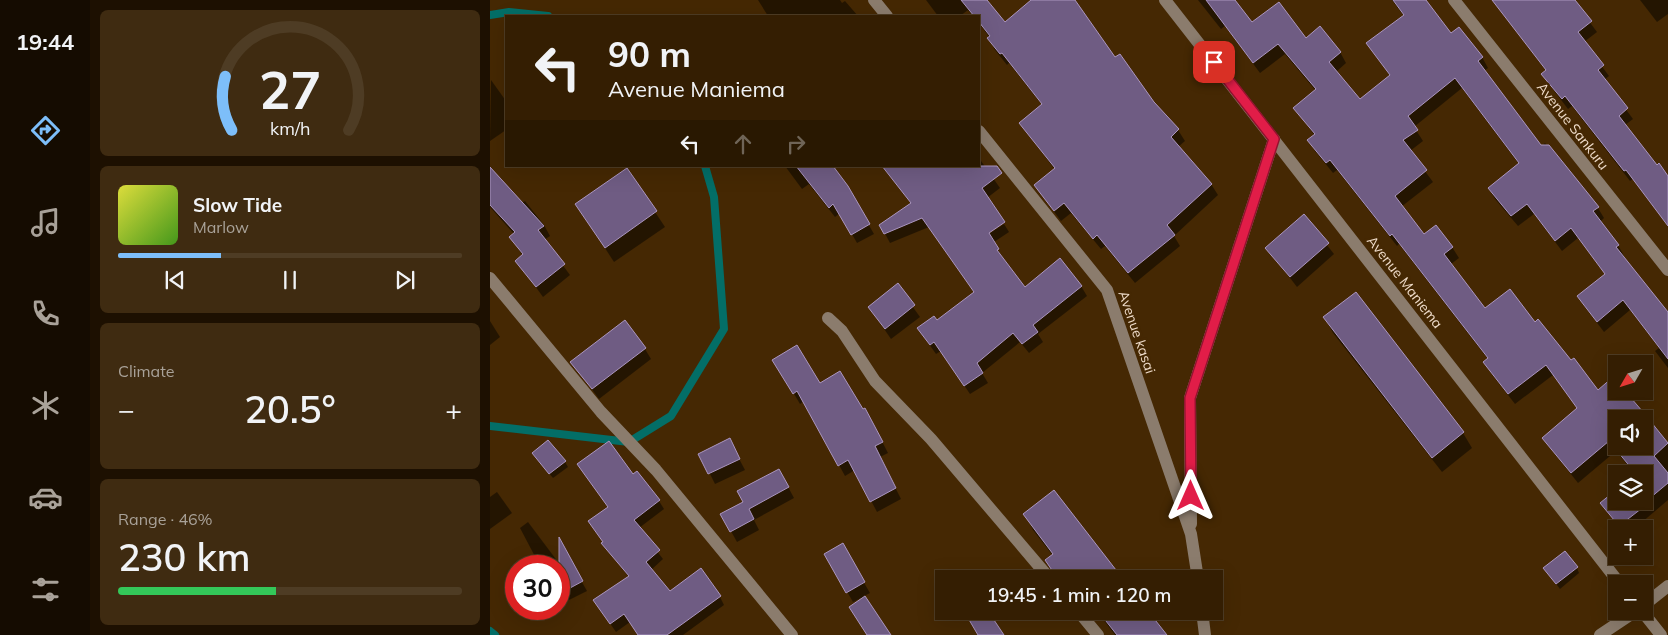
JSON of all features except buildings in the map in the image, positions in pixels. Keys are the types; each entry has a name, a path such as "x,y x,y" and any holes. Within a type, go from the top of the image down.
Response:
{"street":[{"path":"874,0 886,15"},
{"name":"Avenue Maniema","path":"1165,0 1613,575"},
{"name":"Avenue Sankuru","path":"1454,0 1668,270"},
{"name":"Avenue kasai","path":"980,132 1107,290 1191,534 1197,570"},
{"path":"1191,534 1190,398 1274,139"},
{"path":"490,278 601,412 656,470 792,635"},
{"path":"828,318 842,330 875,381 931,439 1042,570"},
{"path":"1653,598 1668,586"},
{"path":"1086,620 1098,635"},
{"path":"1203,620 1205,635"},
{"path":"1600,635 1622,620"},
{"path":"1649,620 1661,635"}],"waterway":[{"path":"490,15 509,12 538,15"},
{"path":"490,426 629,442 671,416 724,329 714,197 705,167"},
{"path":"490,631 495,635"}],"route":[{"path":"1191,496 1190,398 1274,139 1214,62"}]}
